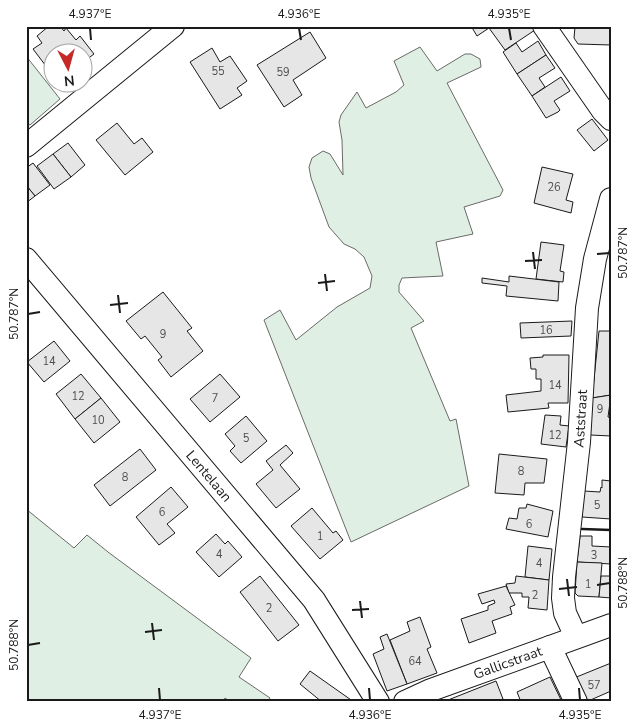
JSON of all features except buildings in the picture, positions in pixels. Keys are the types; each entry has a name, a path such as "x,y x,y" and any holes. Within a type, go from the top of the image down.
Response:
{"street":[{"path":"26,146 173,26"},
{"path":"544,26 603,111 611,119"},
{"name":"Aststraat","path":"576,637 565,613 563,598 564,577 578,442 587,308 595,259 611,199"},
{"name":"Lentelaan","path":"26,259 314,600 378,702"},
{"name":"Gallicstraat","path":"405,702 431,690 611,625"},
{"path":"550,647 576,702"}],"green space":[{"path":"420,47 437,71 465,54 471,54 480,59 481,67 447,83 503,190 500,196 464,207 473,234 436,242 443,276 402,278 399,285 399,292 424,321 411,328 450,421 456,419 469,486 351,542 264,320 280,310 296,340 337,307 370,288 372,276 364,257 355,249 344,244 329,227 311,178 309,167 312,158 323,151 330,154 343,175 342,140 339,122 341,115 357,92 366,108 396,92 404,85 394,61"},
{"path":"26,56 42,76 42,92 54,92 60,99 30,125 26,123"},
{"path":"26,509 74,548 87,535 251,658 239,677 270,698 267,702 231,702 225,698 222,702 26,702"}],"wall":[{"path":"582,529 611,530"}]}
